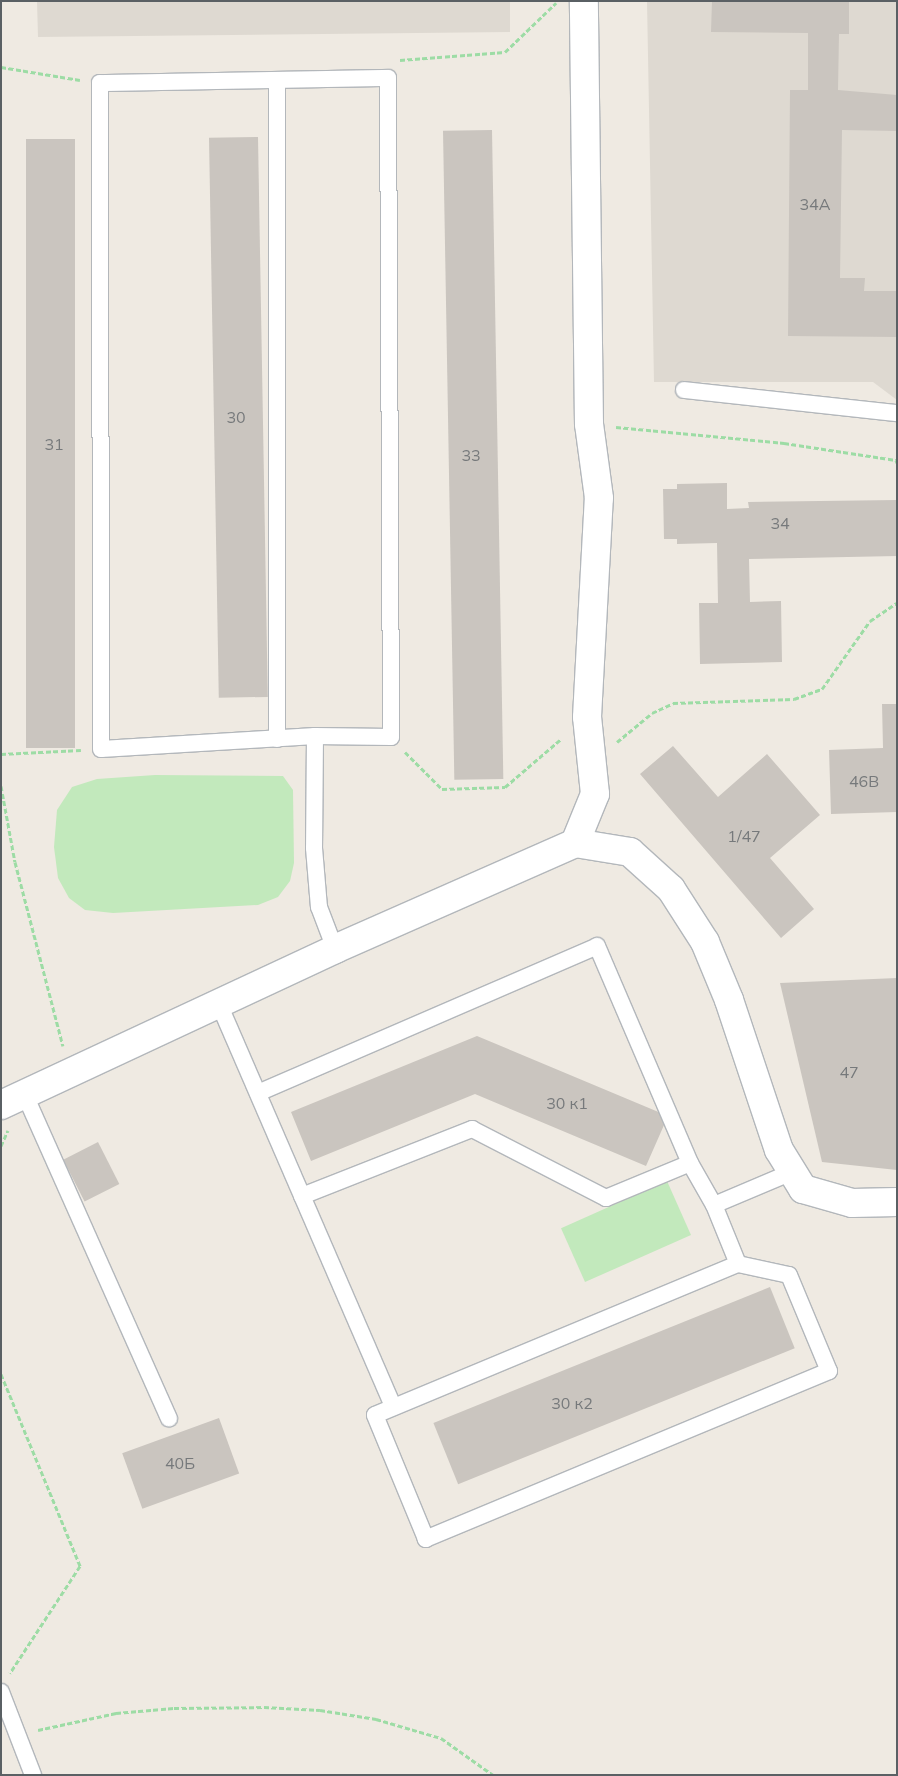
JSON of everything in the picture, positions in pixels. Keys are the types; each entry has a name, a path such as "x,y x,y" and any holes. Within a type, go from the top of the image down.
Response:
{"street":[{"path":"575,843 595,794 587,718 599,498 589,424 584,1"},
{"path":"13,1100 70,1075 335,949 575,843 630,852 671,889 704,942 729,1000 779,1150 803,1189 852,1203 897,1202"}],"lane":[{"path":"388,78 391,737 315,736 101,749 100,83 276,80 388,78"},
{"path":"276,80 276,739"},
{"path":"684,390 897,413"},
{"path":"315,736 314,848 319,907 335,949"},
{"path":"258,1092 597,946 690,1163 714,1205 738,1264"},
{"path":"219,1004 393,1407"},
{"path":"13,1100 170,1418"},
{"path":"302,1196 472,1129 606,1198 690,1163"},
{"path":"714,1205 792,1172"},
{"path":"738,1264 790,1275 829,1371 426,1539 375,1415 738,1264"},
{"path":"4,1685 18,1737 33,1775"}],"path":[{"path":"589,424 784,443 896,460 897,463"},
{"path":"611,747 652,712 673,703 794,699 822,690 870,621 897,604"},
{"path":"391,737 442,789 504,787 587,718"},
{"path":"1,754 101,749"},
{"path":"1,786 15,862 70,1075"},
{"path":"1,1374 80,1566 4,1685"},
{"path":"18,1737 66,1722 174,1708 264,1707 320,1710 376,1719 441,1738 493,1775"}],"shaded area":[{"path":"37,1 510,1 510,32 38,37"},
{"path":"647,1 897,1 897,400 873,382 654,382"}],"green space":[{"path":"155,775 283,776 293,790 294,863 290,881 278,897 258,905 113,913 85,910 69,898 58,878 54,847 57,810 72,787 97,779"},
{"path":"667,1181 691,1235 585,1282 561,1228"}],"building":[{"path":"712,1 849,1 849,34 839,34 838,90 897,95 897,131 842,130 840,278 865,278 864,291 897,291 897,337 788,336 790,90 808,90 808,33 711,32"},
{"path":"492,130 503,779 454,780 443,131"},
{"path":"258,137 268,697 219,698 209,138"},
{"path":"26,139 75,139 75,748 26,748"},
{"path":"727,483 727,509 749,508 748,502 897,500 897,556 749,559 750,602 781,601 782,662 700,664 699,603 718,603 717,543 677,544 677,539 664,539 663,489 677,489 677,484"},
{"path":"882,704 897,704 897,812 831,814 829,750 883,748"},
{"path":"673,746 718,797 767,754 820,815 770,858 814,909 781,938 640,774"},
{"path":"897,978 897,1170 822,1162 780,983"},
{"path":"477,1036 668,1116 646,1166 475,1094 311,1161 291,1112"},
{"path":"98,1142 119,1184 85,1202 63,1160"},
{"path":"770,1287 795,1348 458,1484 433,1423"},
{"path":"219,1418 239,1473 142,1509 122,1453"}]}
